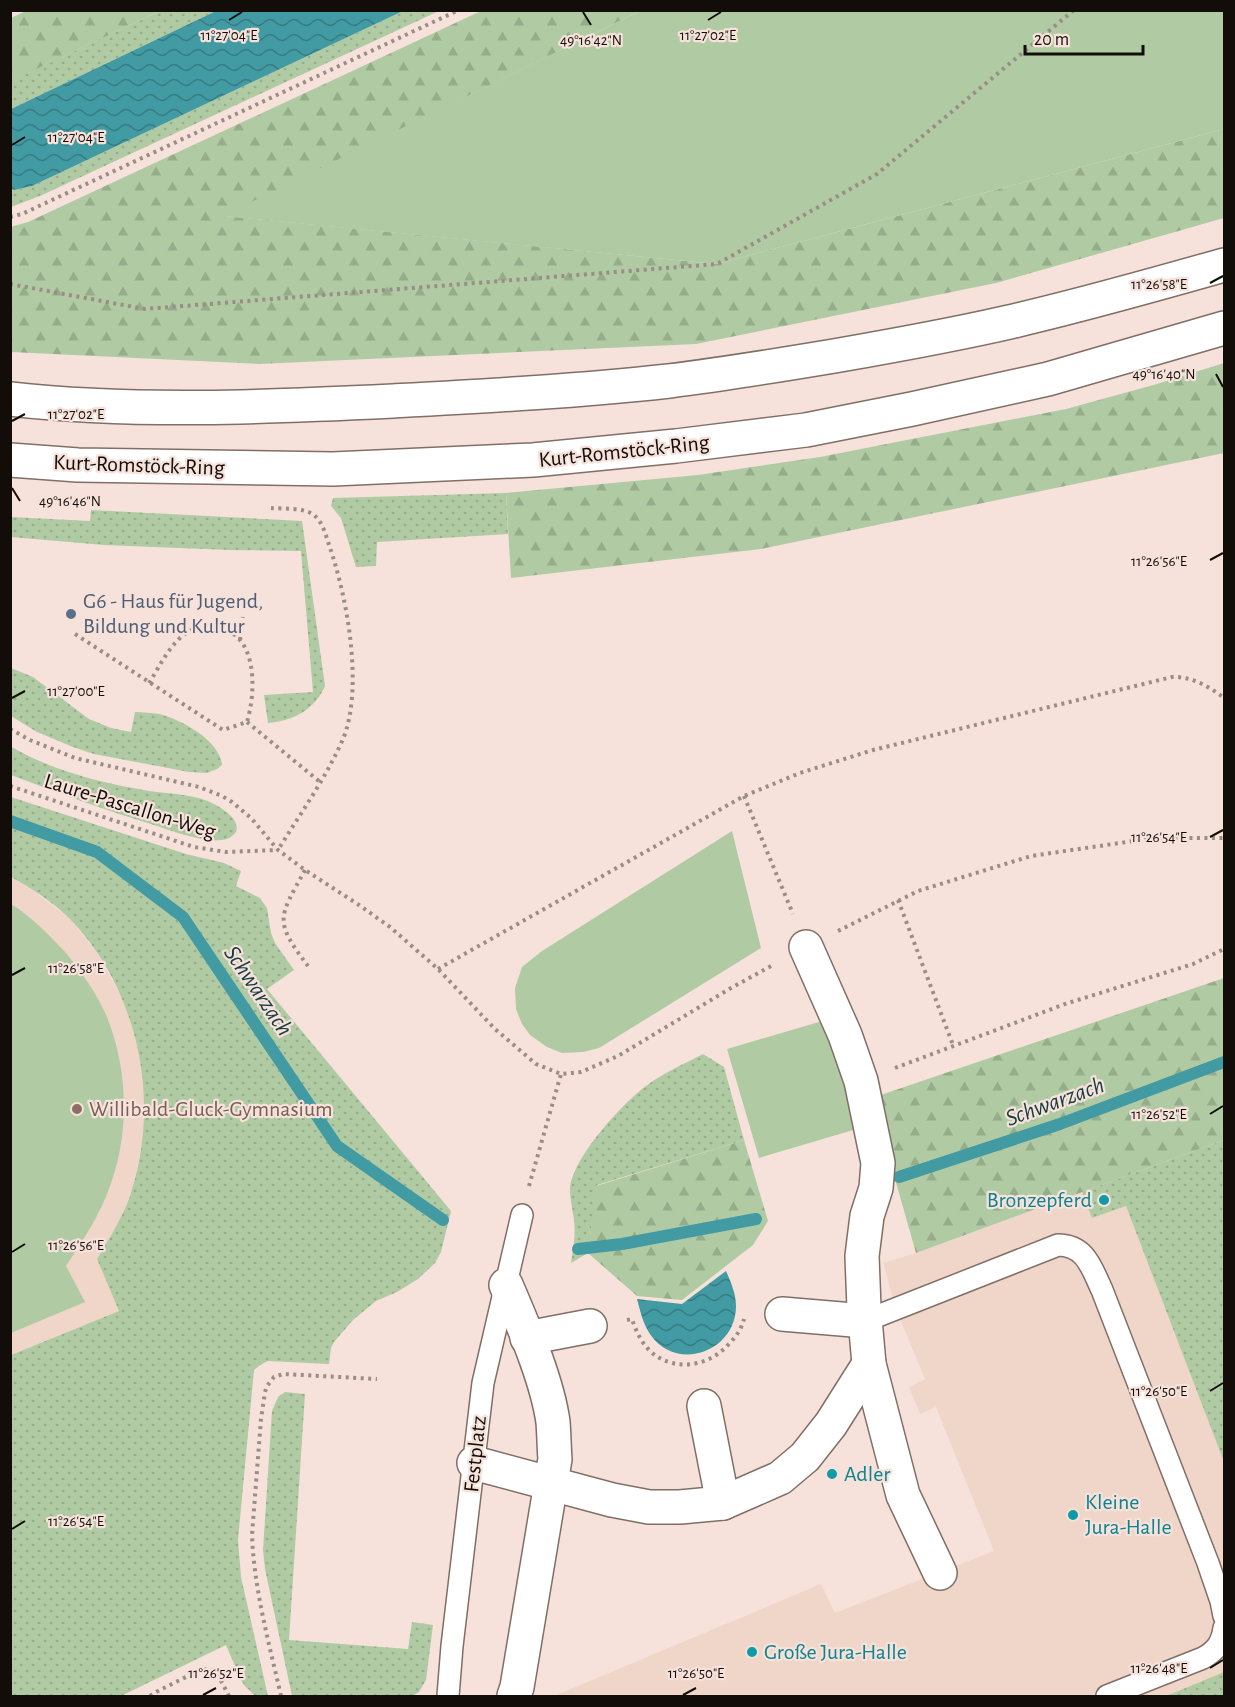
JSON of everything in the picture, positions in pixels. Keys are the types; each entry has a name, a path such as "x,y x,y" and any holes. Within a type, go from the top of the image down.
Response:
{"main road":[{"path":"10,399 152,407 298,406 475,396 669,381 775,366 943,336 1019,320 1224,265"},
{"name":"Kurt-Romstöck-Ring","path":"10,460 78,465 333,469 533,460 676,446 806,430 912,409 1048,379 1224,328"},
{"path":"806,947 845,1035 861,1081 878,1162 876,1188 867,1216 862,1256 869,1364 903,1495 940,1572"},
{"path":"506,1285 546,1391 553,1421 555,1459 514,1696"},
{"path":"782,1314 865,1321"},
{"path":"527,1338 590,1326"},
{"path":"474,1463 612,1500 649,1507 723,1503 780,1478 805,1457 831,1424 869,1364"},
{"path":"704,1406 723,1503"}],"lane":[{"name":"Festplatz","path":"448,1696 483,1383 522,1215"},
{"path":"865,1321 1058,1245 1069,1245 1080,1252 1090,1265 1102,1290 1208,1563 1224,1616"},
{"path":"1107,1696 1212,1653 1219,1646 1224,1628"}],"path":[{"path":"10,217 22,214 459,10"},
{"path":"10,284 145,309 717,264 877,174 1074,10"},
{"path":"271,508 302,510 315,516 325,533 342,587 348,620 353,678 351,711 343,738 320,782 278,850"},
{"path":"240,641 243,617"},
{"path":"150,683 174,645 186,633 196,628 224,628 240,641 250,661 253,697 247,722"},
{"path":"75,634 223,730 247,722"},
{"path":"438,969 744,796 800,773 873,750 1172,677 1184,676 1224,698"},
{"path":"247,722 320,782"},
{"path":"10,729 30,740 75,758 199,787 222,796 252,818 278,850 390,927 438,969 495,1029 536,1064 561,1074 581,1072 618,1056 731,988 806,947 918,891 1031,856 1154,838 1224,838"},
{"name":"Laure-Pascallon-Weg","path":"10,786 194,847 226,852 278,850"},
{"path":"744,796 806,947"},
{"path":"305,870 285,907 283,918 284,929 290,943 308,966"},
{"path":"898,900 953,1045"},
{"path":"861,1081 1065,1004 1193,963 1224,949"},
{"path":"522,1215 561,1074"},
{"path":"632,1319 640,1340 650,1351 672,1363 689,1365 707,1361 721,1352 734,1339 742,1326 745,1310"},
{"path":"281,1696 260,1600 252,1535 260,1431 267,1386 274,1377 283,1374 377,1379"},
{"path":"150,1696 200,1670 210,1669 218,1676 229,1696"}],"shaded area":[{"name":"Willibald-Gluck-Gymnasium","path":"11,877 69,918 97,953 126,1005 139,1049 144,1084 144,1135 133,1187 117,1227 97,1259 119,1311 11,1355"},
{"path":"1082,1192 1092,1218 1126,1206 1224,1462 1224,1672 1166,1696 554,1696 821,1584 835,1613 994,1551 936,1407 920,1414 909,1387 925,1379 896,1309 883,1263"}],"green space":[{"path":"26,11 160,11 11,81 11,18"},
{"path":"160,11 216,11 11,109 10,81"},
{"path":"403,11 439,11 40,196 11,207 11,189 32,186"},
{"path":"481,11 640,11 225,216 717,264 1224,129 1224,218 996,283 696,344 259,364 11,352 10,227 28,222"},
{"path":"640,11 1224,11 1224,129 717,264 223,216"},
{"path":"1224,363 1224,453 761,549 511,578 506,493 698,475 820,457 1066,409"},
{"path":"506,493 508,534 377,542 376,566 356,567 341,518 331,506 333,498"},
{"path":"91,510 302,521 325,686 316,701 295,716 268,723 264,695 313,692 301,551 104,545 11,537 11,517 90,521"},
{"path":"11,668 33,677 89,719 111,728 131,732 135,712 159,714 188,726 207,739 214,747 220,756 222,765 207,773 189,772 94,754 37,732 11,716"},
{"path":"10,746 60,769 95,780 208,801 231,816 236,824 236,832 223,840 187,836 11,775"},
{"path":"11,797 186,854 224,863 241,871 236,886 260,898 267,908 275,943 294,970 267,989 451,1211 441,1252 435,1263 418,1279 376,1301 353,1320 334,1342 329,1364 268,1361 254,1370 238,1540 241,1577 268,1696 255,1696 244,1685 226,1645 121,1696 11,1696 11,1355 119,1311 97,1259 118,1224 130,1196 141,1151 144,1115 143,1080 137,1044 112,977 93,947 70,919 42,896 11,877"},
{"path":"732,831 761,948 599,1048 583,1052 562,1053 547,1047 530,1035 522,1024 516,1009 515,988 522,967 542,951"},
{"name":"Willibald-Gluck-Gymnasium","path":"11,904 33,920 65,952 83,975 98,1000 114,1037 124,1101 121,1144 110,1186 85,1237 66,1266 85,1302 11,1333"},
{"path":"1224,978 1224,1140 916,1253 872,1098"},
{"path":"829,1019 860,1128 759,1158 727,1049"},
{"path":"703,1054 724,1067 744,1140 597,1185 588,1253 571,1263 575,1232 570,1189 579,1162 612,1118 636,1094 666,1073"},
{"path":"744,1140 768,1221 753,1245 682,1300 637,1296 588,1253 596,1186"},
{"path":"1224,1140 1224,1462 1126,1206 1092,1218 1082,1192"},
{"path":"285,1392 305,1394 289,1640 408,1649 412,1622 433,1625 426,1680 419,1692 412,1696 292,1696 263,1550 272,1411 278,1397"},
{"path":"1224,1672 1224,1696 1166,1696"}],"water":[{"path":"216,11 403,11 32,186 11,189 11,109"},
{"path":"726,1271 736,1306 733,1322 726,1335 716,1345 703,1352 674,1353 661,1346 650,1334 637,1299 682,1304"}],"waterway":[{"name":"Schwarzach","path":"10,821 97,852 183,917 337,1146 443,1220"},
{"name":"Schwarzach","path":"899,1177 1060,1124 1224,1062"},
{"name":"Schwarzach","path":"578,1249 622,1244 756,1219"}],"place":[{"name":"G6 - Haus für Jugend, Bildung und Kultur","path":"71,614"},
{"name":"Willibald-Gluck-Gymnasium","path":"77,1109"},
{"name":"Bronzepferd","path":"1104,1200"},
{"name":"Adler","path":"832,1474"},
{"name":"Kleine Jura-Halle","path":"1073,1515"},
{"name":"Große Jura-Halle","path":"752,1652"}]}
